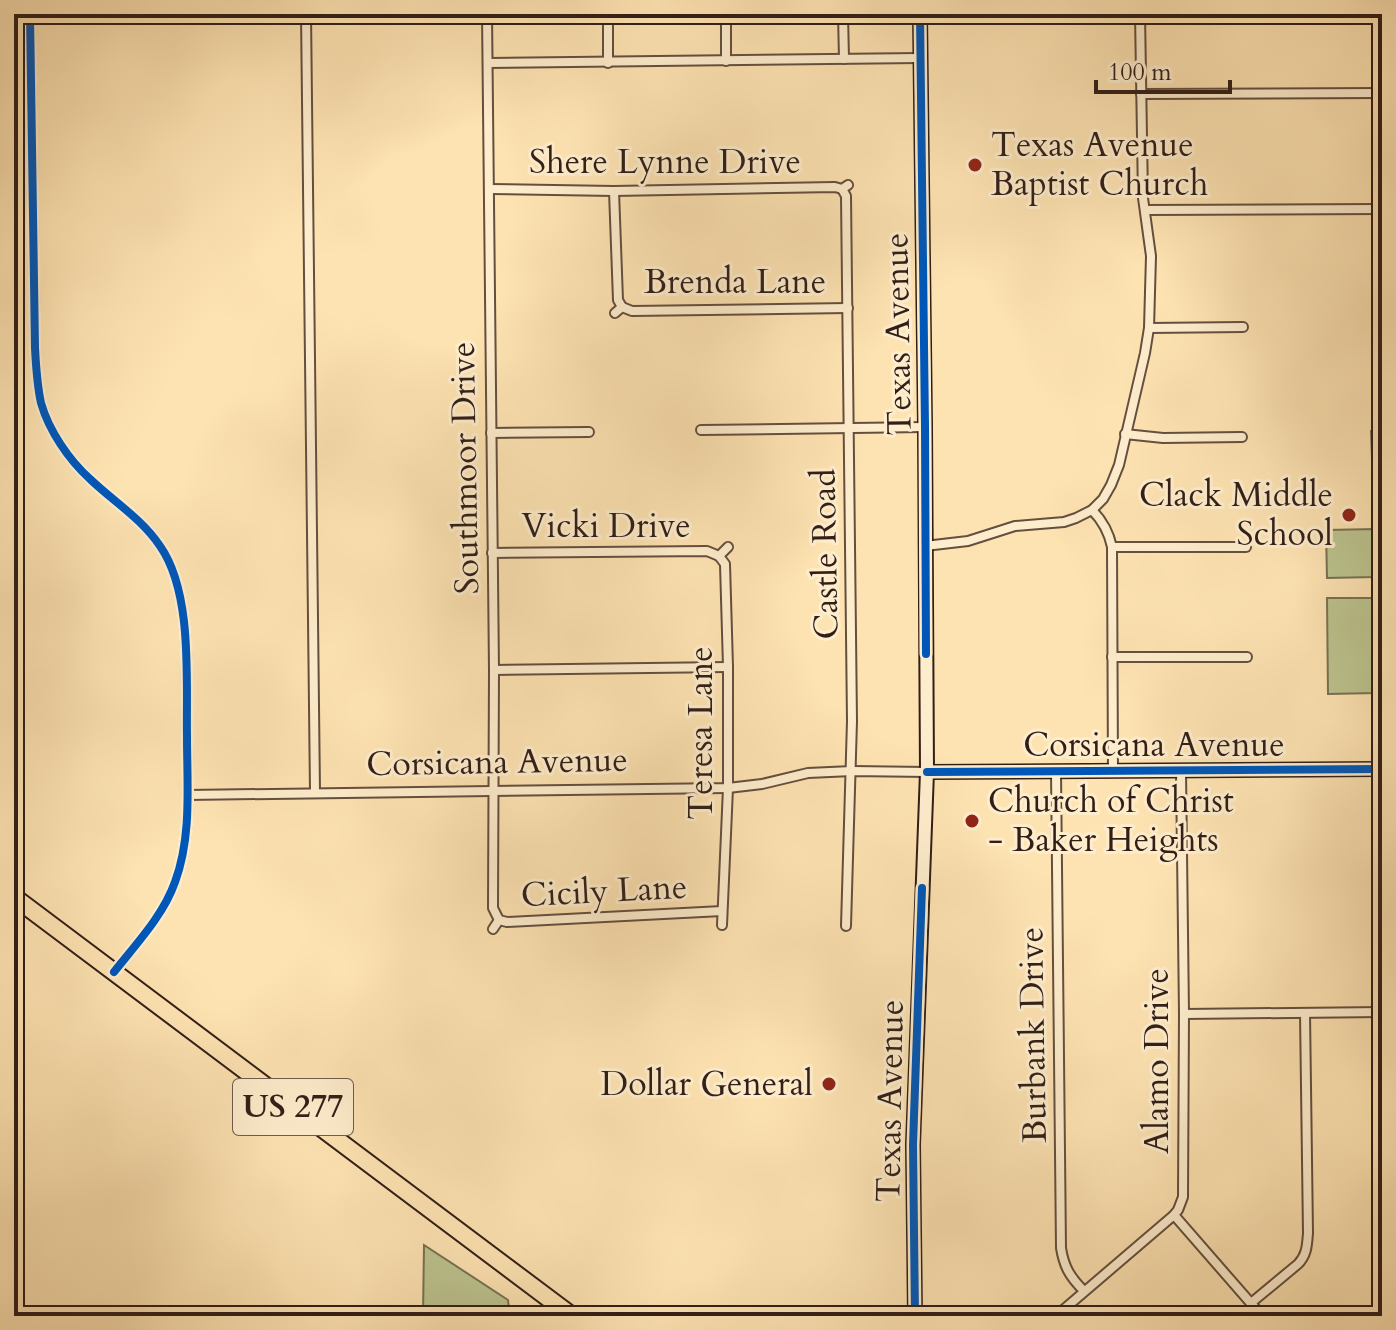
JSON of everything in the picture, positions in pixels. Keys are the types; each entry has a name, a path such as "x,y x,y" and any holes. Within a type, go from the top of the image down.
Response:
{"highway":[{"name":"US 277","path":"14,897 572,1316"}],"street":[{"path":"30,14 35,348 42,405 67,454 90,479 130,511 162,549 174,573 183,619 187,795 182,857 166,903 114,972"},
{"path":"306,14 315,792"},
{"name":"Southmoor Drive","path":"487,14 494,670 493,908 499,920"},
{"path":"608,14 608,63"},
{"path":"726,14 726,61"},
{"path":"843,14 844,59"},
{"name":"Texas Avenue","path":"915,1316 913,1145 927,772 920,14"},
{"path":"925,546 968,541 1015,526 1064,522 1092,510 1111,485 1119,465 1149,328 1151,256 1143,198 1140,14"},
{"path":"488,63 920,58"},
{"path":"1141,94 1382,93"},
{"name":"Shere Lynne Drive","path":"489,189 614,191 845,187"},
{"name":"Castle Road","path":"845,187 852,771 846,926"},
{"name":"Brenda Lane","path":"614,191 619,310 848,308"},
{"path":"1145,210 1382,209"},
{"path":"1149,328 1243,327"},
{"path":"701,430 925,427"},
{"path":"491,433 589,432"},
{"path":"1125,434 1163,438 1242,437"},
{"path":"1092,510 1100,518 1112,547 1113,771"},
{"path":"719,556 728,547"},
{"path":"1112,547 1246,547"},
{"name":"Vicki Drive","path":"492,553 707,551 719,556"},
{"name":"Teresa Lane","path":"719,556 725,564 728,667 728,788 722,925"},
{"path":"1112,657 1247,657"},
{"path":"494,670 728,667"},
{"name":"Corsicana Avenue","path":"187,795 728,788 808,773 852,771 1382,769"},
{"name":"Burbank Drive","path":"1056,771 1061,1248 1063,1263 1071,1278 1084,1291"},
{"name":"Alamo Drive","path":"1174,1215 1183,1197 1181,771"},
{"name":"Cicily Lane","path":"493,929 499,920 722,911"},
{"path":"1184,1014 1382,1012"},
{"path":"1251,1303 1298,1264 1307,1247 1305,1013"},
{"path":"1056,1316 1174,1215 1262,1316"}],"green space":[{"path":"1371,431 1382,431 1382,512 1374,512"},
{"path":"1375,529 1375,577 1327,578 1326,530"},
{"path":"1327,598 1375,598 1376,693 1328,694"},
{"path":"424,1245 508,1300 510,1316 423,1316"}],"cycle path":[{"path":"30,14 35,348 41,403 54,434 75,463 136,519 160,546 171,565 178,588 186,638 187,810 184,847 175,882 164,906 114,972"},
{"path":"920,14 926,654"},
{"path":"927,772 1382,769"},
{"path":"915,1316 913,1145 922,888"}],"place":[{"name":"Texas Avenue Baptist Church","path":"975,165"},
{"name":"Clack Middle School","path":"1349,515"},
{"name":"Church of Christ - Baker Heights","path":"972,821"},
{"name":"Dollar General","path":"829,1084"}]}
